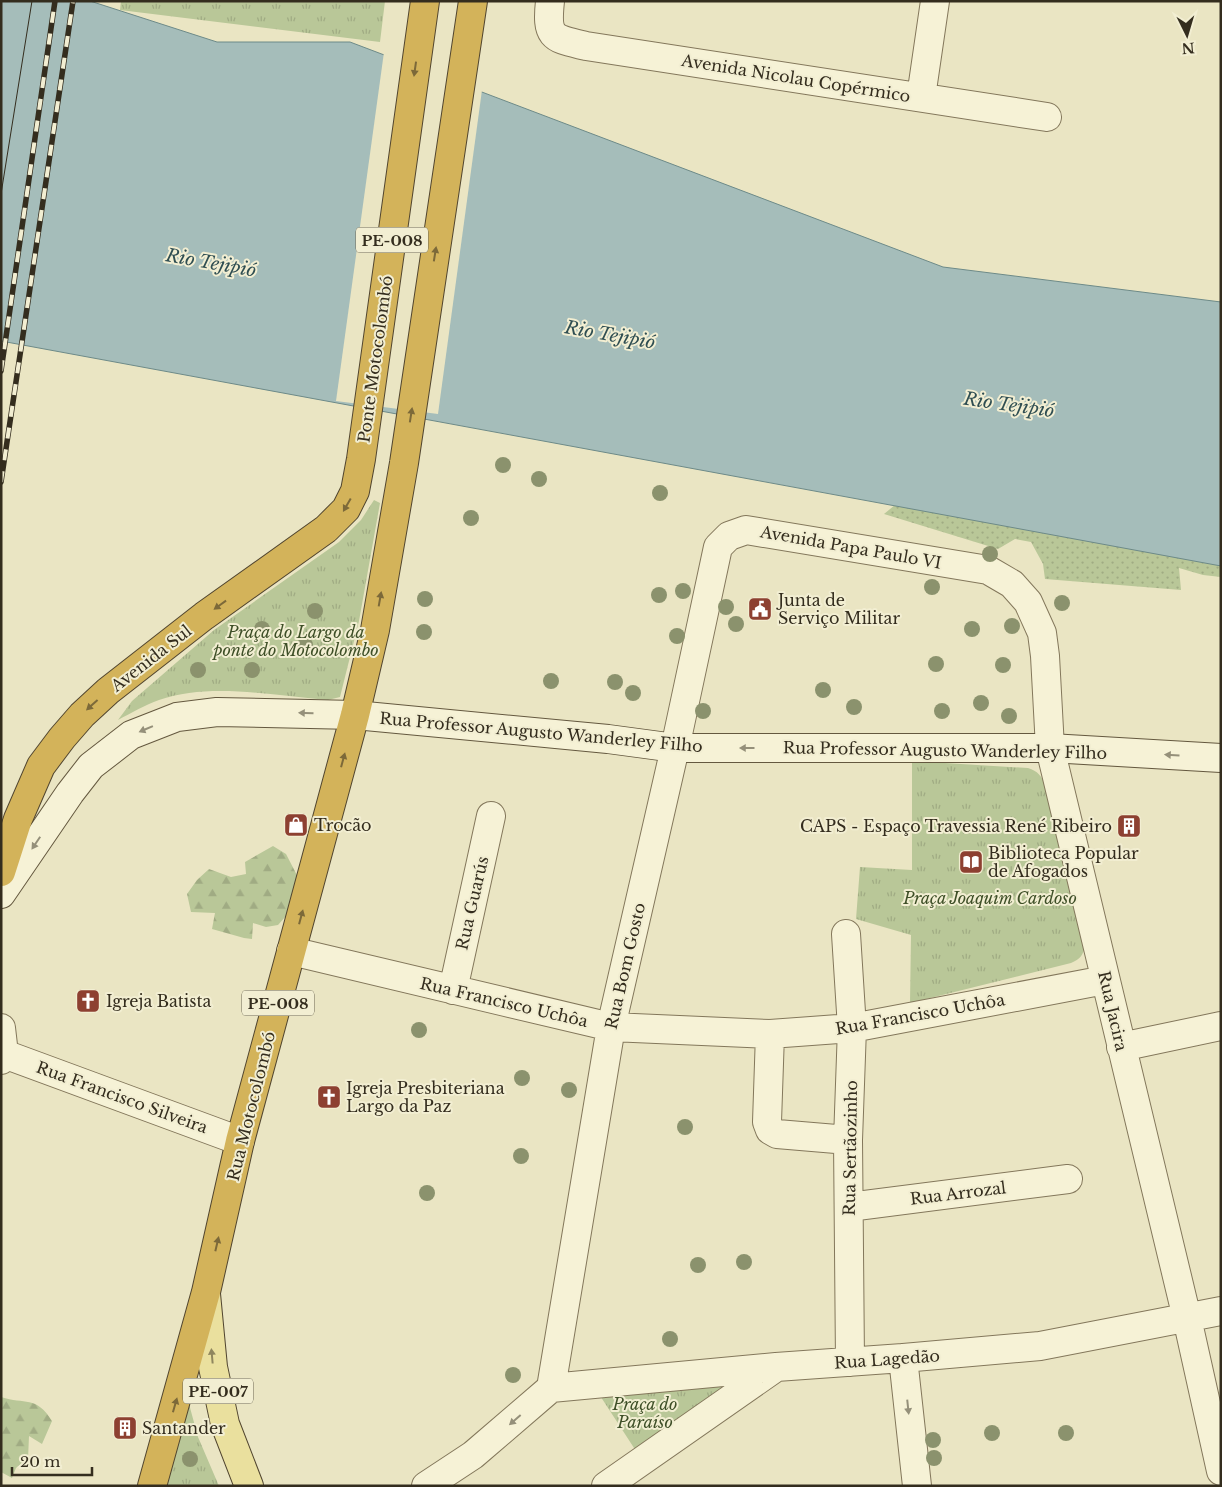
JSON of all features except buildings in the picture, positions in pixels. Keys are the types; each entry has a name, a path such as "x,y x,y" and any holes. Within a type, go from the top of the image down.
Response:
{"highway":[{"name":"Ponte Motocolombó","path":"361,459 423,11"},
{"name":"Rua Motocolombó","path":"152,1486 206,1292 240,1141 355,715 375,630 404,463 471,14"},
{"name":"Avenida Sul","path":"1,872 18,819 41,766 82,715 108,691 204,616 326,529 346,509 354,491 361,459"}],"main road":[{"name":"PE-007","path":"206,1292 212,1367 224,1424 249,1486"}],"street":[{"name":"Avenida Nicolau Copérmico","path":"550,1 550,29 558,39 586,46 1047,117"},
{"path":"921,97 934,1"},
{"name":"Avenida Papa Paulo VI","path":"718,547 729,536 746,530 988,570"},
{"name":"Rua Bom Gosto","path":"551,1388 611,1027 675,748 718,547"},
{"name":"Rua Jacira","path":"988,570 1012,584 1028,602 1042,633 1050,748 1187,1318 1221,1471"},
{"name":"Rua Professor Augusto Wanderley Filho","path":"1,894 70,793 91,766 131,735 177,717 217,712 355,715 599,738 675,748 1050,748 1221,758"},
{"name":"Rua Guarús","path":"453,990 491,816"},
{"name":"Rua Sertãozinho","path":"846,934 852,1028 848,1140 850,1362"},
{"name":"Rua Francisco Uchôa","path":"291,951 611,1027 770,1034 852,1028 1105,980"},
{"path":"1121,1047 1221,1026"},
{"path":"770,1034 766,1122 770,1130 777,1134 848,1140"},
{"name":"Rua Francisco Silveira","path":"2,1047 240,1141"},
{"name":"Rua Arrozal","path":"849,1207 1068,1180"},
{"name":"Rua Lagedão","path":"551,1388 776,1367 1040,1346 1221,1311"},
{"path":"903,1358 917,1486"},
{"path":"606,1486 776,1367"},
{"path":"426,1486 473,1455 551,1388"}],"green space":[{"path":"121,1 385,1 380,42 120,10"},
{"name":"Praça do Largo da ponte do Motocolombo","path":"374,500 380,503 359,621 340,697 328,700 243,692 200,692 159,700 118,720 132,701 214,630 339,542 361,520"},
{"path":"901,500 1221,517 1221,577 1203,575 1179,568 1181,590 1045,579 1043,564 1031,542 1015,539 998,549 884,514"},
{"name":"Praça Joaquim Cardoso","path":"912,761 1028,768 1039,774 1046,785 1085,944 1083,954 1079,958 1071,963 910,1003 911,935 856,919 860,867 912,870"},
{"path":"273,846 286,854 301,883 298,907 278,925 266,927 253,923 252,939 244,938 212,929 215,913 191,912 187,894 197,880 209,869 231,877 246,874 245,862"},
{"name":"Praça do Paraíso","path":"731,1382 636,1451 597,1391"},
{"path":"1,1397 35,1404 41,1407 52,1421 42,1444 29,1436 28,1459 16,1468 12,1478 1,1472"},
{"path":"189,1404 198,1437 219,1486 165,1486"}],"water":[{"name":"Rio Tejipió","path":"1,1 90,1 217,42 350,42 943,267 1221,302 1221,566 1,341"}],"pier":[{"path":"384,52 482,90 438,414 336,401"}],"tram line":[{"path":"1,194 32,1"}],"railway":[{"path":"1,371 55,1"},
{"path":"1,482 73,1"}],"place":[{"name":"Junta de Serviço Militar","path":"760,609"},
{"name":"Trocão","path":"296,825"},
{"name":"CAPS - Espaço Travessia René Ribeiro","path":"1129,826"},
{"name":"Biblioteca Popular de Afogados","path":"971,862"},
{"name":"Igreja Batista","path":"88,1001"},
{"name":"Igreja Presbiteriana Largo da Paz","path":"329,1097"},
{"name":"Santander","path":"125,1428"}]}
